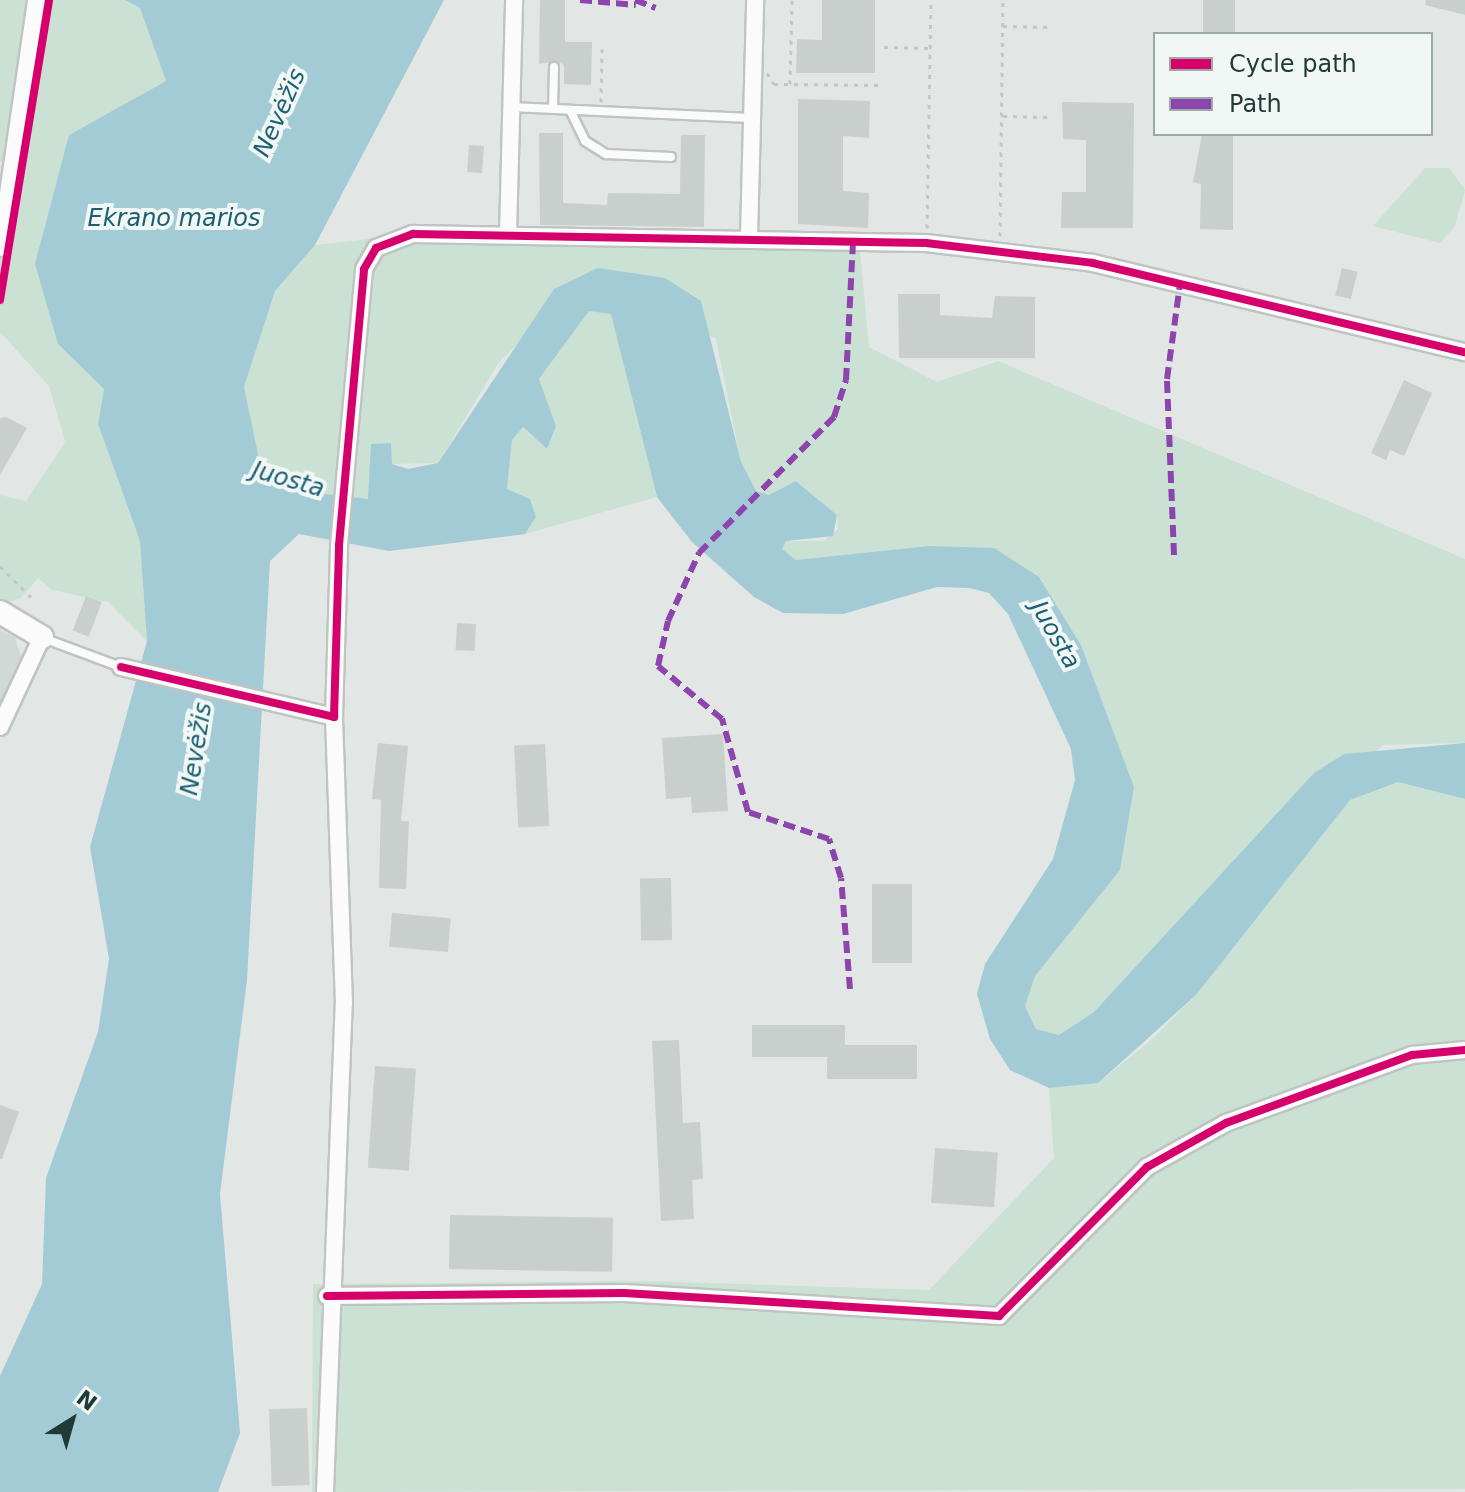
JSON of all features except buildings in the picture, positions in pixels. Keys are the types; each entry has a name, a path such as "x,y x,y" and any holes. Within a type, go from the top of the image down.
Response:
{"main road":[{"path":"0,612 42,637"}],"street":[{"path":"0,248 36,0"},
{"path":"508,234 514,0"},
{"path":"749,236 755,0"},
{"path":"325,1492 327,1296 344,1004 334,717 339,545 364,269 376,248 413,234 749,236 926,243 1093,263 1465,352"},
{"path":"0,727 42,637"},
{"path":"121,667 298,712 334,717"},
{"path":"327,1296 624,1293 999,1316 1159,1161 1226,1123 1412,1055 1465,1050"}],"lane":[{"path":"553,109 554,67"},
{"path":"511,107 752,118"},
{"path":"570,110 585,141 606,154 671,157"},
{"path":"42,637 121,667"}],"path":[{"path":"790,84 792,0"},
{"path":"926,243 931,0"},
{"path":"1000,252 1003,0"},
{"path":"1003,26 1047,27"},
{"path":"884,47 931,48"},
{"path":"600,111 602,49"},
{"path":"754,71 790,84 883,85"},
{"path":"1001,116 1047,117"},
{"path":"0,566 32,598"}],"shaded area":[{"path":"0,630 15,637 21,657 0,705"}],"green space":[{"path":"0,0 125,0 140,8 166,81 69,135 58,344 104,389 98,424 140,541 147,641 108,602 52,590 38,578 21,598 0,605 0,495 26,501 65,442 49,386 0,332 0,248 15,168 0,161"},
{"path":"1425,168 1449,168 1465,190 1455,226 1440,243 1373,226"},
{"path":"413,234 859,240 869,347 937,382 998,361 1465,559 1465,743 1383,745 1182,923 1094,1012 1059,1035 1036,1029 1025,1006 1035,976 1120,870 1134,787 1081,645 1039,577 851,557 796,560 782,549 786,541 824,541 838,529 837,515 797,481 769,495 756,491 741,463 716,339 598,268 499,362 438,463 392,464 368,499 300,491 261,468 244,387 275,291 315,245"},
{"path":"589,311 611,313 657,497 525,534 536,517 530,499 507,489 512,440 522,427 547,449 556,426 539,379"},
{"path":"1398,782 1465,799 1465,1489 312,1492 313,1284 646,1281 929,1290 1054,1158 1049,1088 1098,1083 1150,1041 1196,995 1350,800"}],"water":[{"name":"Ekrano marios","path":"125,0 444,0 315,245 275,291 244,387 261,468 300,491 368,499 371,444 391,443 392,464 408,469 438,463 554,289 598,268 665,278 701,301 741,462 756,491 769,495 796,481 837,515 833,536 786,541 782,549 796,560 930,546 994,548 1039,577 1081,645 1134,787 1120,870 1035,976 1025,1006 1036,1029 1059,1035 1094,1012 1314,773 1344,754 1465,743 1465,799 1398,782 1350,800 1196,995 1098,1083 1049,1088 1010,1070 990,1039 977,994 985,964 1053,859 1075,780 1071,749 1008,614 989,593 969,588 937,587 843,614 783,613 754,597 692,542 657,497 611,314 589,311 539,379 556,426 547,449 523,427 512,440 507,489 530,499 536,517 525,534 389,551 299,534 270,561 247,980 220,1194 240,1433 218,1492 0,1492 0,1376 42,1284 46,1178 98,1032 109,959 90,847 147,641 140,541 98,424 104,389 58,344 35,264 69,135 166,81 140,8"}],"marked path":[{"path":"580,0 636,5"},
{"path":"635,0 656,8"},
{"path":"850,989 841,878 829,839 748,812 722,719 658,666 668,621 699,553 834,417 846,380 853,240"},
{"path":"1174,555 1167,379 1180,284"}],"cycle path":[{"path":"0,300 49,0"},
{"path":"121,667 334,717 339,545 364,269 376,248 413,234 926,243 1093,263 1465,352"},
{"path":"327,1296 624,1293 999,1316 1147,1167 1226,1123 1412,1055 1465,1050"}],"water label":[{"name":"Nevėžis","path":"280,113"},
{"name":"Juosta","path":"288,480"},
{"name":"Juosta","path":"1055,635"},
{"name":"Nevėžis","path":"197,749"}]}
